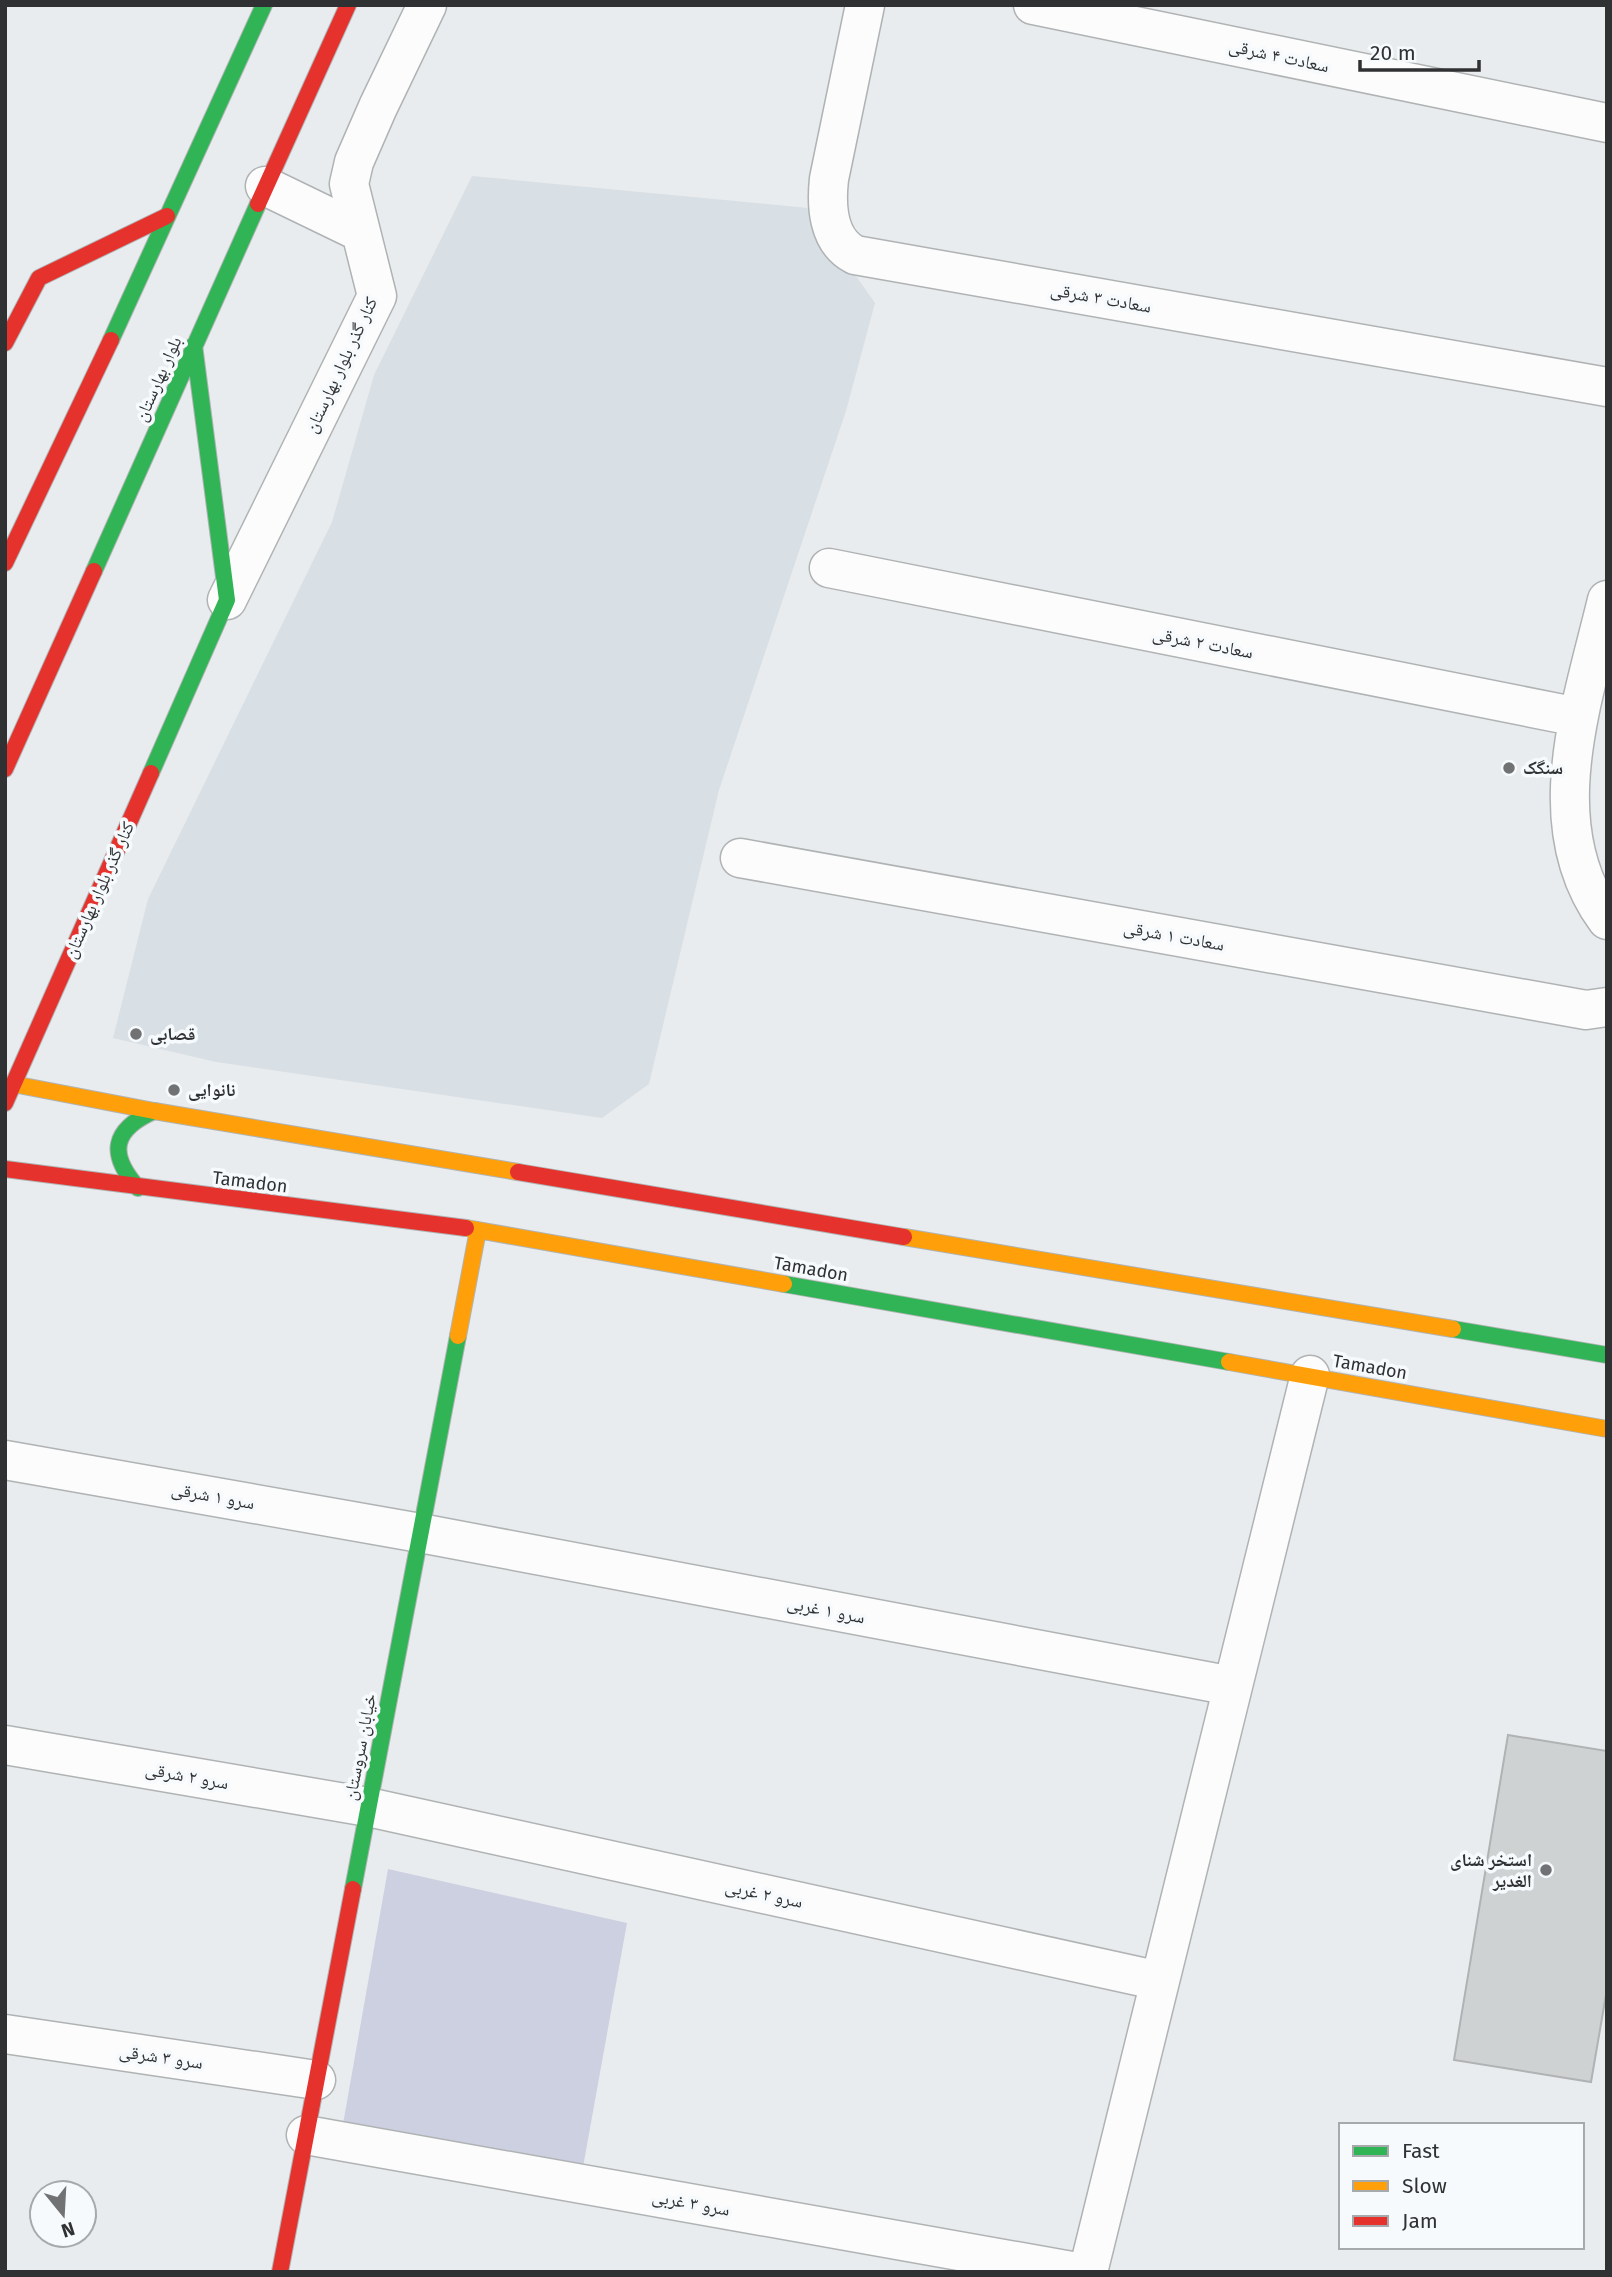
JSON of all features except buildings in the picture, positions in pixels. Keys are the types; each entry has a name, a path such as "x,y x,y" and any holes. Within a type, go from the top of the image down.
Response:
{"main road":[{"path":"5,563 60,451 264,5"},
{"name":"بلوار بهارستان","path":"5,769 348,5"},
{"path":"5,343 39,278 167,216"},
{"path":"194,345 228,600"},
{"name":"کنار گذر بلوار بهارستان","path":"5,1103 228,600"},
{"path":"13,1084 154,1111 1607,1355"},
{"path":"138,1188 124,1174 116,1154 121,1134 134,1118 154,1111"},
{"name":"Tamadon","path":"5,1170 478,1230 1607,1429"},
{"name":"خیابان سروستان","path":"280,2272 478,1230"}],"street":[{"name":"کنار گذر بلوار بهارستان","path":"228,600 377,296 349,184 354,162 427,5"},
{"name":"سعادت ۳ شرقی","path":"865,5 829,179 827,202 828,214 839,240 844,249 855,255 1607,387"},
{"name":"سعادت ۴ شرقی","path":"1034,5 1607,123"},
{"path":"265,186 360,232"},
{"name":"سعادت ۲ شرقی","path":"828,568 1578,717"},
{"path":"1607,600 1600,653 1578,717 1568,798 1572,837 1596,905 1607,920"},
{"name":"سعادت ۱ شرقی","path":"740,858 1586,1010 1607,1007"},
{"path":"1088,2272 1310,1375"},
{"name":"سرو ۱ شرقی","path":"5,1460 420,1533"},
{"name":"سرو ۱ غربی","path":"420,1533 1232,1686"},
{"name":"سرو ۲ شرقی","path":"5,1745 368,1807"},
{"name":"سرو ۲ غربی","path":"368,1807 1160,1981"},
{"name":"سرو ۳ شرقی","path":"5,2034 316,2080"},
{"name":"سرو ۳ غربی","path":"306,2135 1077,2272"}],"shaded area":[{"path":"472,176 808,208 875,303 846,411 719,790 649,1084 602,1118 216,1062 113,1038 148,899 332,522 374,375"},
{"path":"388,1869 627,1923 583,2167 343,2124"}],"traffic: fast":[{"path":"111,340 264,5"},
{"path":"94,571 258,204"},
{"path":"151,773 227,600 194,345"},
{"path":"138,1188 122,1164 119,1144 130,1126 154,1111"},
{"path":"784,1284 1229,1362"},
{"path":"1453,1329 1607,1355"},
{"path":"353,1889 458,1336"}],"traffic: slow":[{"path":"13,1084 154,1111 518,1172"},
{"path":"466,1228 784,1284"},
{"path":"458,1336 478,1230"},
{"path":"904,1237 1453,1329"},
{"path":"1229,1362 1607,1429"}],"traffic: jam":[{"path":"258,204 348,5"},
{"path":"5,343 39,278 167,216"},
{"path":"5,563 111,340"},
{"path":"5,769 94,571"},
{"path":"5,1103 151,773"},
{"path":"5,1169 466,1228"},
{"path":"518,1172 904,1237"},
{"path":"280,2272 353,1889"}],"place":[{"name":"سنگک","path":"1509,768"},
{"name":"قصابی","path":"136,1034"},
{"name":"نانوایی","path":"174,1090"},
{"name":"استخر شنای الغدیر","path":"1546,1870"}]}
